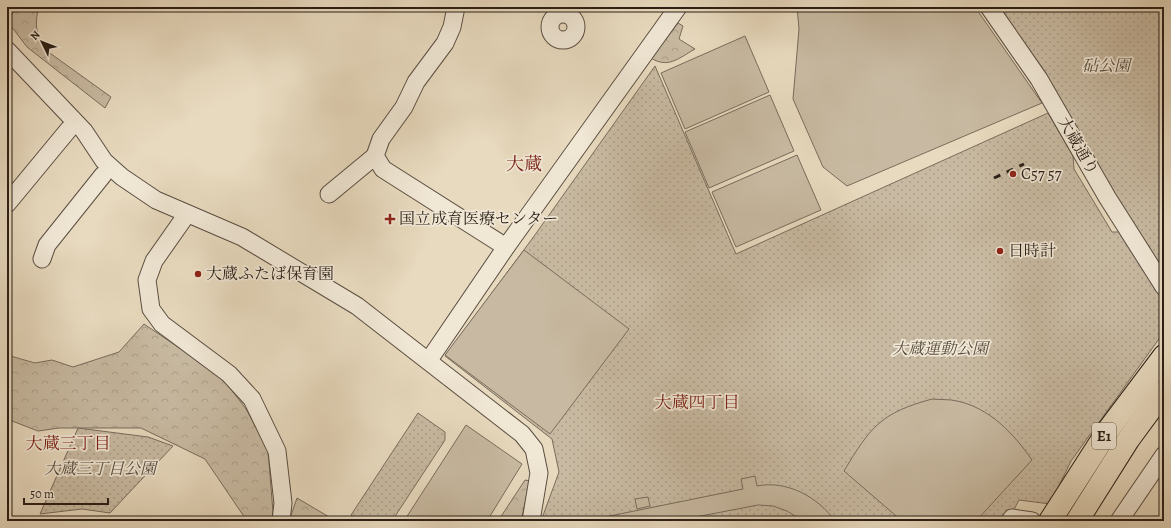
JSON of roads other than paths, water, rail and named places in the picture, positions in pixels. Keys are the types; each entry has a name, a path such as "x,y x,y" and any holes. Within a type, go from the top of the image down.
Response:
{"highway":[{"name":"E1","path":"1050,521 1108,429 1164,356"},
{"name":"E1","path":"1077,521 1128,440 1164,391"}],"street":[{"path":"329,194 375,156 381,139 404,107 416,82 445,43 452,27 456,7"},
{"name":"大蔵通り","path":"989,7 1039,79 1107,196 1164,286"},
{"path":"429,360 671,9"},
{"path":"7,50 84,131 104,161 118,174 156,200 242,237 369,314 522,434 534,449 539,473 531,521"},
{"path":"7,204 69,129"},
{"path":"375,156 383,169 506,247"},
{"path":"42,259 47,245 103,175"},
{"path":"187,214 154,260 147,280 151,309 162,324 229,374 252,399 277,451 283,503 281,521"},
{"path":"1119,521 1164,455"},
{"path":"1010,521 1012,518 1032,521"}],"railway":[{"path":"994,178 1024,164"}],"place":[{"name":"C57 57","path":"1013,174"},
{"name":"国立成育医療センター","path":"390,219"},
{"name":"日時計","path":"1000,251"},
{"name":"大蔵ふたば保育園","path":"198,274"}],"district":[{"name":"大蔵","path":"524,164"},
{"name":"大蔵四丁目","path":"697,402"},
{"name":"大蔵三丁目","path":"68,443"}],"park label":[{"name":"砧公園","path":"1106,66"},
{"name":"大蔵運動公園","path":"940,349"},
{"name":"大蔵三丁目公園","path":"100,469"}]}
